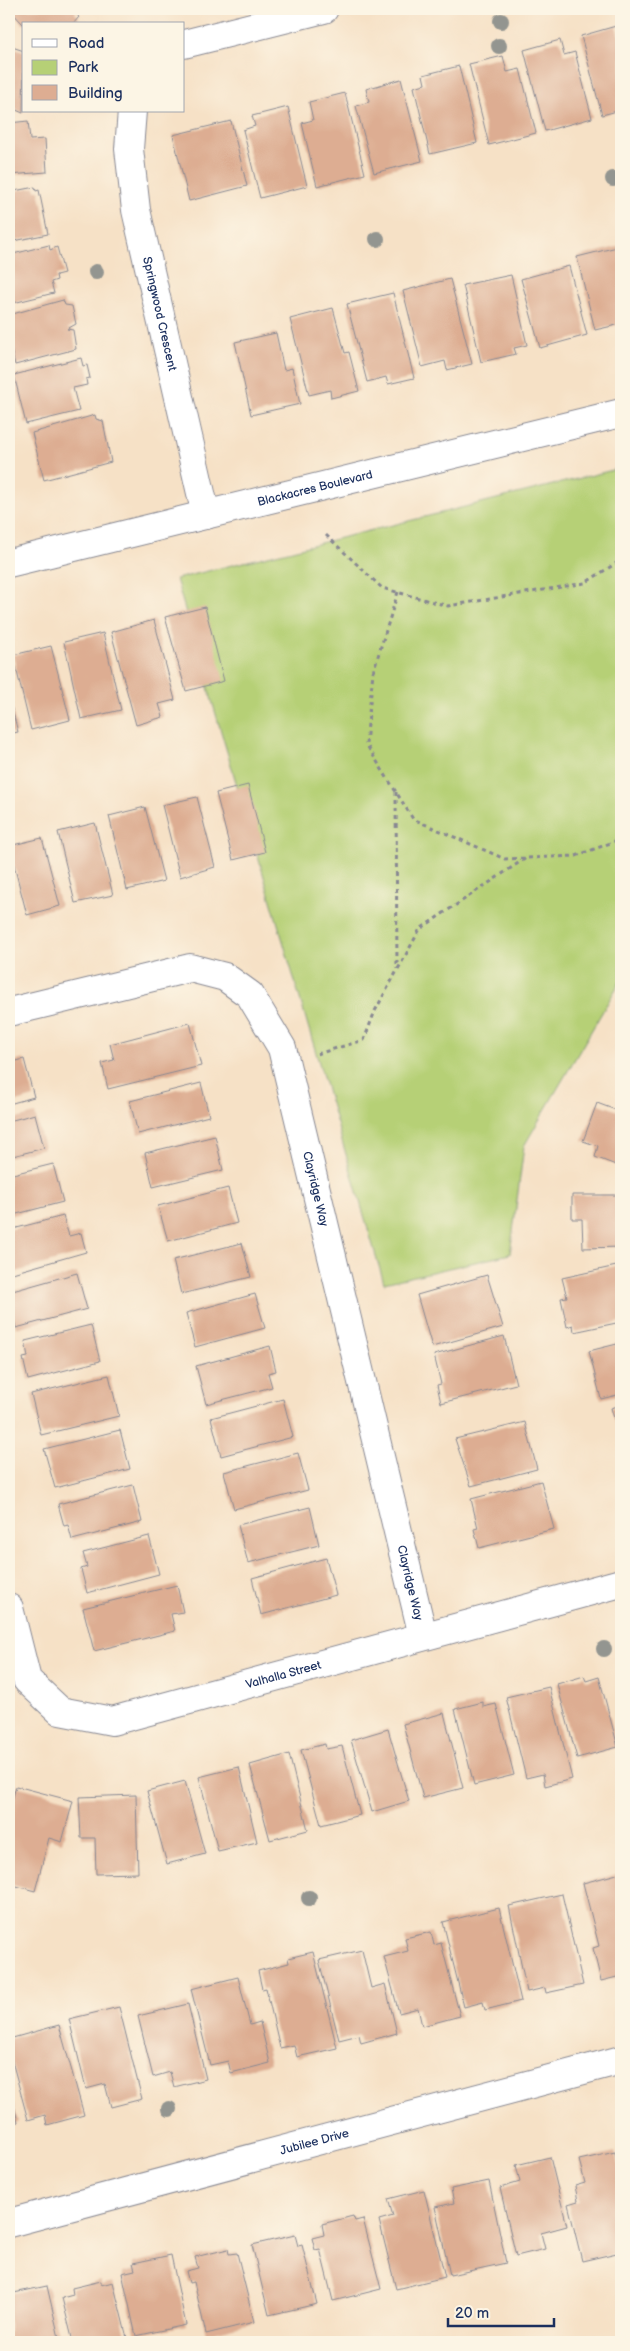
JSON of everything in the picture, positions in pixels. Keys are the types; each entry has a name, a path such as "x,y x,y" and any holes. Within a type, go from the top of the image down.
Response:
{"street":[{"path":"185,44 324,9"},
{"name":"Springwood Crescent","path":"132,112 129,149 136,210 206,515"},
{"name":"Blackacres Boulevard","path":"9,563 621,413"},
{"name":"Clayridge Way","path":"9,1012 190,968 224,977 250,995 282,1048 423,1636"},
{"name":"Valhalla Street","path":"9,1608 27,1680 60,1711 112,1721 621,1583"},
{"name":"Jubilee Drive","path":"9,2223 621,2060"}],"path":[{"path":"326,535 382,588 448,606 585,584 621,560"},
{"path":"398,592 372,672 366,744 413,819 505,859 576,856 621,839"},
{"path":"396,792 397,971"},
{"path":"285,1063 364,1040 375,1011 420,929 527,858"}],"green space":[{"path":"621,468 621,980 524,1146 510,1254 384,1283 176,579"}],"building":[{"path":"9,9 77,9 75,13 79,17 75,22 22,23"},
{"path":"616,26 621,42 621,110 602,115 581,36"},
{"path":"560,40 564,55 575,52 592,118 545,131 524,50"},
{"path":"9,46 22,50 23,113 9,107"},
{"path":"503,56 507,72 520,69 536,133 489,145 469,64"},
{"path":"459,66 477,143 430,154 414,87 425,84 423,75"},
{"path":"401,79 422,161 374,173 356,106 369,102 366,89"},
{"path":"345,93 365,174 317,186 302,123 313,120 309,102"},
{"path":"288,107 307,186 260,198 243,130 255,126 252,116"},
{"path":"28,121 30,140 45,139 47,172 9,175 9,123"},
{"path":"231,121 247,186 189,201 173,135"},
{"path":"35,187 36,191 39,190 48,234 9,242 9,192"},
{"path":"49,245 50,250 57,247 64,273 56,275 57,280 51,282 54,293 9,304 9,255"},
{"path":"621,246 621,324 595,330 577,257"},
{"path":"569,266 587,335 540,348 521,279"},
{"path":"511,275 527,345 514,348 516,354 481,362 463,285"},
{"path":"450,279 472,364 447,370 445,361 422,367 403,291"},
{"path":"393,293 414,378 388,384 386,377 367,382 347,304"},
{"path":"63,300 65,305 72,306 76,324 67,329 73,330 76,349 15,365 9,341 9,315"},
{"path":"333,308 345,353 349,352 359,391 331,398 330,390 309,395 290,319"},
{"path":"276,333 284,370 292,368 300,404 251,415 235,342"},
{"path":"81,358 83,366 87,365 90,378 86,379 87,385 73,388 79,411 26,424 14,375"},
{"path":"95,415 96,419 103,421 111,462 44,480 32,433"},
{"path":"205,607 224,681 186,691 165,617"},
{"path":"154,620 175,700 159,704 163,717 136,725 111,632"},
{"path":"103,633 121,710 81,719 64,642"},
{"path":"51,646 70,720 31,730 13,655"},
{"path":"9,698 18,732 9,734"},
{"path":"248,785 265,852 233,860 216,793"},
{"path":"197,797 215,867 180,877 162,805"},
{"path":"145,807 164,881 127,890 109,816"},
{"path":"95,823 113,895 75,903 58,832"},
{"path":"42,838 60,906 27,915 9,846"},
{"path":"190,1023 201,1066 108,1089 102,1063 114,1060 110,1044"},
{"path":"24,1059 34,1097 9,1104 9,1063"},
{"path":"201,1083 209,1116 138,1134 130,1101"},
{"path":"597,1103 621,1112 621,1167 595,1157 598,1146 583,1141"},
{"path":"35,1114 44,1148 9,1157 9,1121"},
{"path":"215,1136 223,1170 153,1187 145,1153"},
{"path":"53,1164 63,1202 9,1216 9,1175"},
{"path":"228,1188 237,1223 168,1241 158,1206"},
{"path":"572,1195 621,1195 621,1247 583,1248 582,1219 572,1219"},
{"path":"63,1216 69,1236 81,1233 86,1252 9,1274 9,1230"},
{"path":"242,1243 251,1277 181,1294 173,1260"},
{"path":"621,1265 621,1322 574,1332 573,1325 567,1327 561,1298 567,1297 562,1278"},
{"path":"77,1273 87,1309 16,1328 9,1301 9,1292"},
{"path":"487,1275 503,1327 432,1347 417,1295"},
{"path":"255,1294 265,1328 195,1347 186,1313"},
{"path":"91,1325 100,1361 28,1380 23,1358 28,1357 25,1341"},
{"path":"504,1336 516,1384 441,1403 437,1385 441,1384 434,1355"},
{"path":"621,1343 621,1394 601,1399 589,1351"},
{"path":"270,1346 276,1371 268,1373 272,1387 206,1404 196,1366"},
{"path":"109,1375 119,1416 41,1435 31,1394"},
{"path":"283,1399 293,1437 221,1456 211,1418"},
{"path":"621,1405 621,1442 611,1408"},
{"path":"525,1422 537,1469 471,1486 455,1439"},
{"path":"120,1430 130,1469 55,1488 44,1449"},
{"path":"298,1453 308,1490 234,1509 224,1472"},
{"path":"541,1481 554,1529 479,1548 474,1529 478,1528 471,1499"},
{"path":"133,1485 142,1522 72,1540 68,1525 64,1526 58,1504"},
{"path":"310,1507 319,1545 248,1563 238,1525"},
{"path":"149,1536 159,1574 87,1593 81,1569 87,1567 83,1553"},
{"path":"326,1558 336,1595 261,1615 252,1578"},
{"path":"177,1585 183,1612 171,1614 175,1631 94,1651 83,1608"},
{"path":"584,1676 586,1681 599,1677 618,1747 577,1758 557,1684"},
{"path":"549,1687 572,1779 545,1786 543,1774 526,1778 506,1697"},
{"path":"483,1702 483,1707 496,1704 514,1775 474,1785 455,1709"},
{"path":"444,1713 463,1788 423,1798 403,1724"},
{"path":"388,1729 409,1801 372,1812 351,1740"},
{"path":"325,1744 326,1749 342,1746 360,1815 321,1825 301,1750"},
{"path":"289,1754 308,1830 270,1840 250,1765"},
{"path":"239,1767 257,1842 218,1851 199,1777"},
{"path":"185,1781 205,1854 167,1864 147,1791"},
{"path":"16,1786 73,1801 62,1842 49,1838 35,1891 9,1884 9,1812"},
{"path":"136,1795 138,1873 96,1874 95,1838 81,1838 79,1797"},
{"path":"621,1873 621,1976 601,1981 593,1948 599,1946 583,1883"},
{"path":"562,1894 583,1985 546,1993 545,1988 527,1992 509,1906"},
{"path":"499,1908 521,2001 485,2010 483,2002 464,2007 443,1922"},
{"path":"431,1932 434,1945 441,1943 460,2016 422,2026 418,2008 399,2013 384,1957 408,1951 405,1938"},
{"path":"362,1950 371,1988 385,1984 397,2033 361,2043 359,2035 339,2040 319,1960"},
{"path":"313,1952 337,2048 297,2057 294,2045 280,2048 266,1988 262,1989 258,1971 289,1963 288,1958"},
{"path":"238,1977 250,2025 260,2022 270,2063 231,2073 228,2061 210,2065 191,1989"},
{"path":"188,2004 206,2079 174,2087 170,2072 153,2077 138,2016"},
{"path":"119,2007 142,2099 111,2107 105,2084 86,2089 69,2019"},
{"path":"59,2025 84,2115 47,2125 45,2115 28,2120 9,2050 9,2039"},
{"path":"9,2086 18,2122 9,2124"},
{"path":"615,2152 621,2177 621,2252 582,2261 568,2204 578,2201 575,2186 585,2183 579,2160"},
{"path":"550,2157 567,2226 541,2233 545,2249 516,2256 500,2188 520,2182 516,2165"},
{"path":"489,2181 506,2263 450,2275 435,2207 454,2203 451,2189"},
{"path":"424,2190 445,2277 396,2289 379,2220 393,2216 388,2199"},
{"path":"353,2216 355,2221 363,2219 381,2289 333,2301 320,2249 315,2250 312,2238 324,2235 322,2224"},
{"path":"295,2235 298,2246 302,2245 317,2304 269,2315 252,2245"},
{"path":"228,2249 229,2254 237,2253 254,2322 206,2334 194,2282 189,2283 186,2271 198,2268 195,2257"},
{"path":"171,2255 186,2325 136,2336 122,2273 135,2270 133,2263"},
{"path":"101,2281 101,2285 113,2282 128,2342 73,2342 62,2298 73,2295 72,2288"},
{"path":"47,2286 60,2342 9,2342 9,2294"}]}
